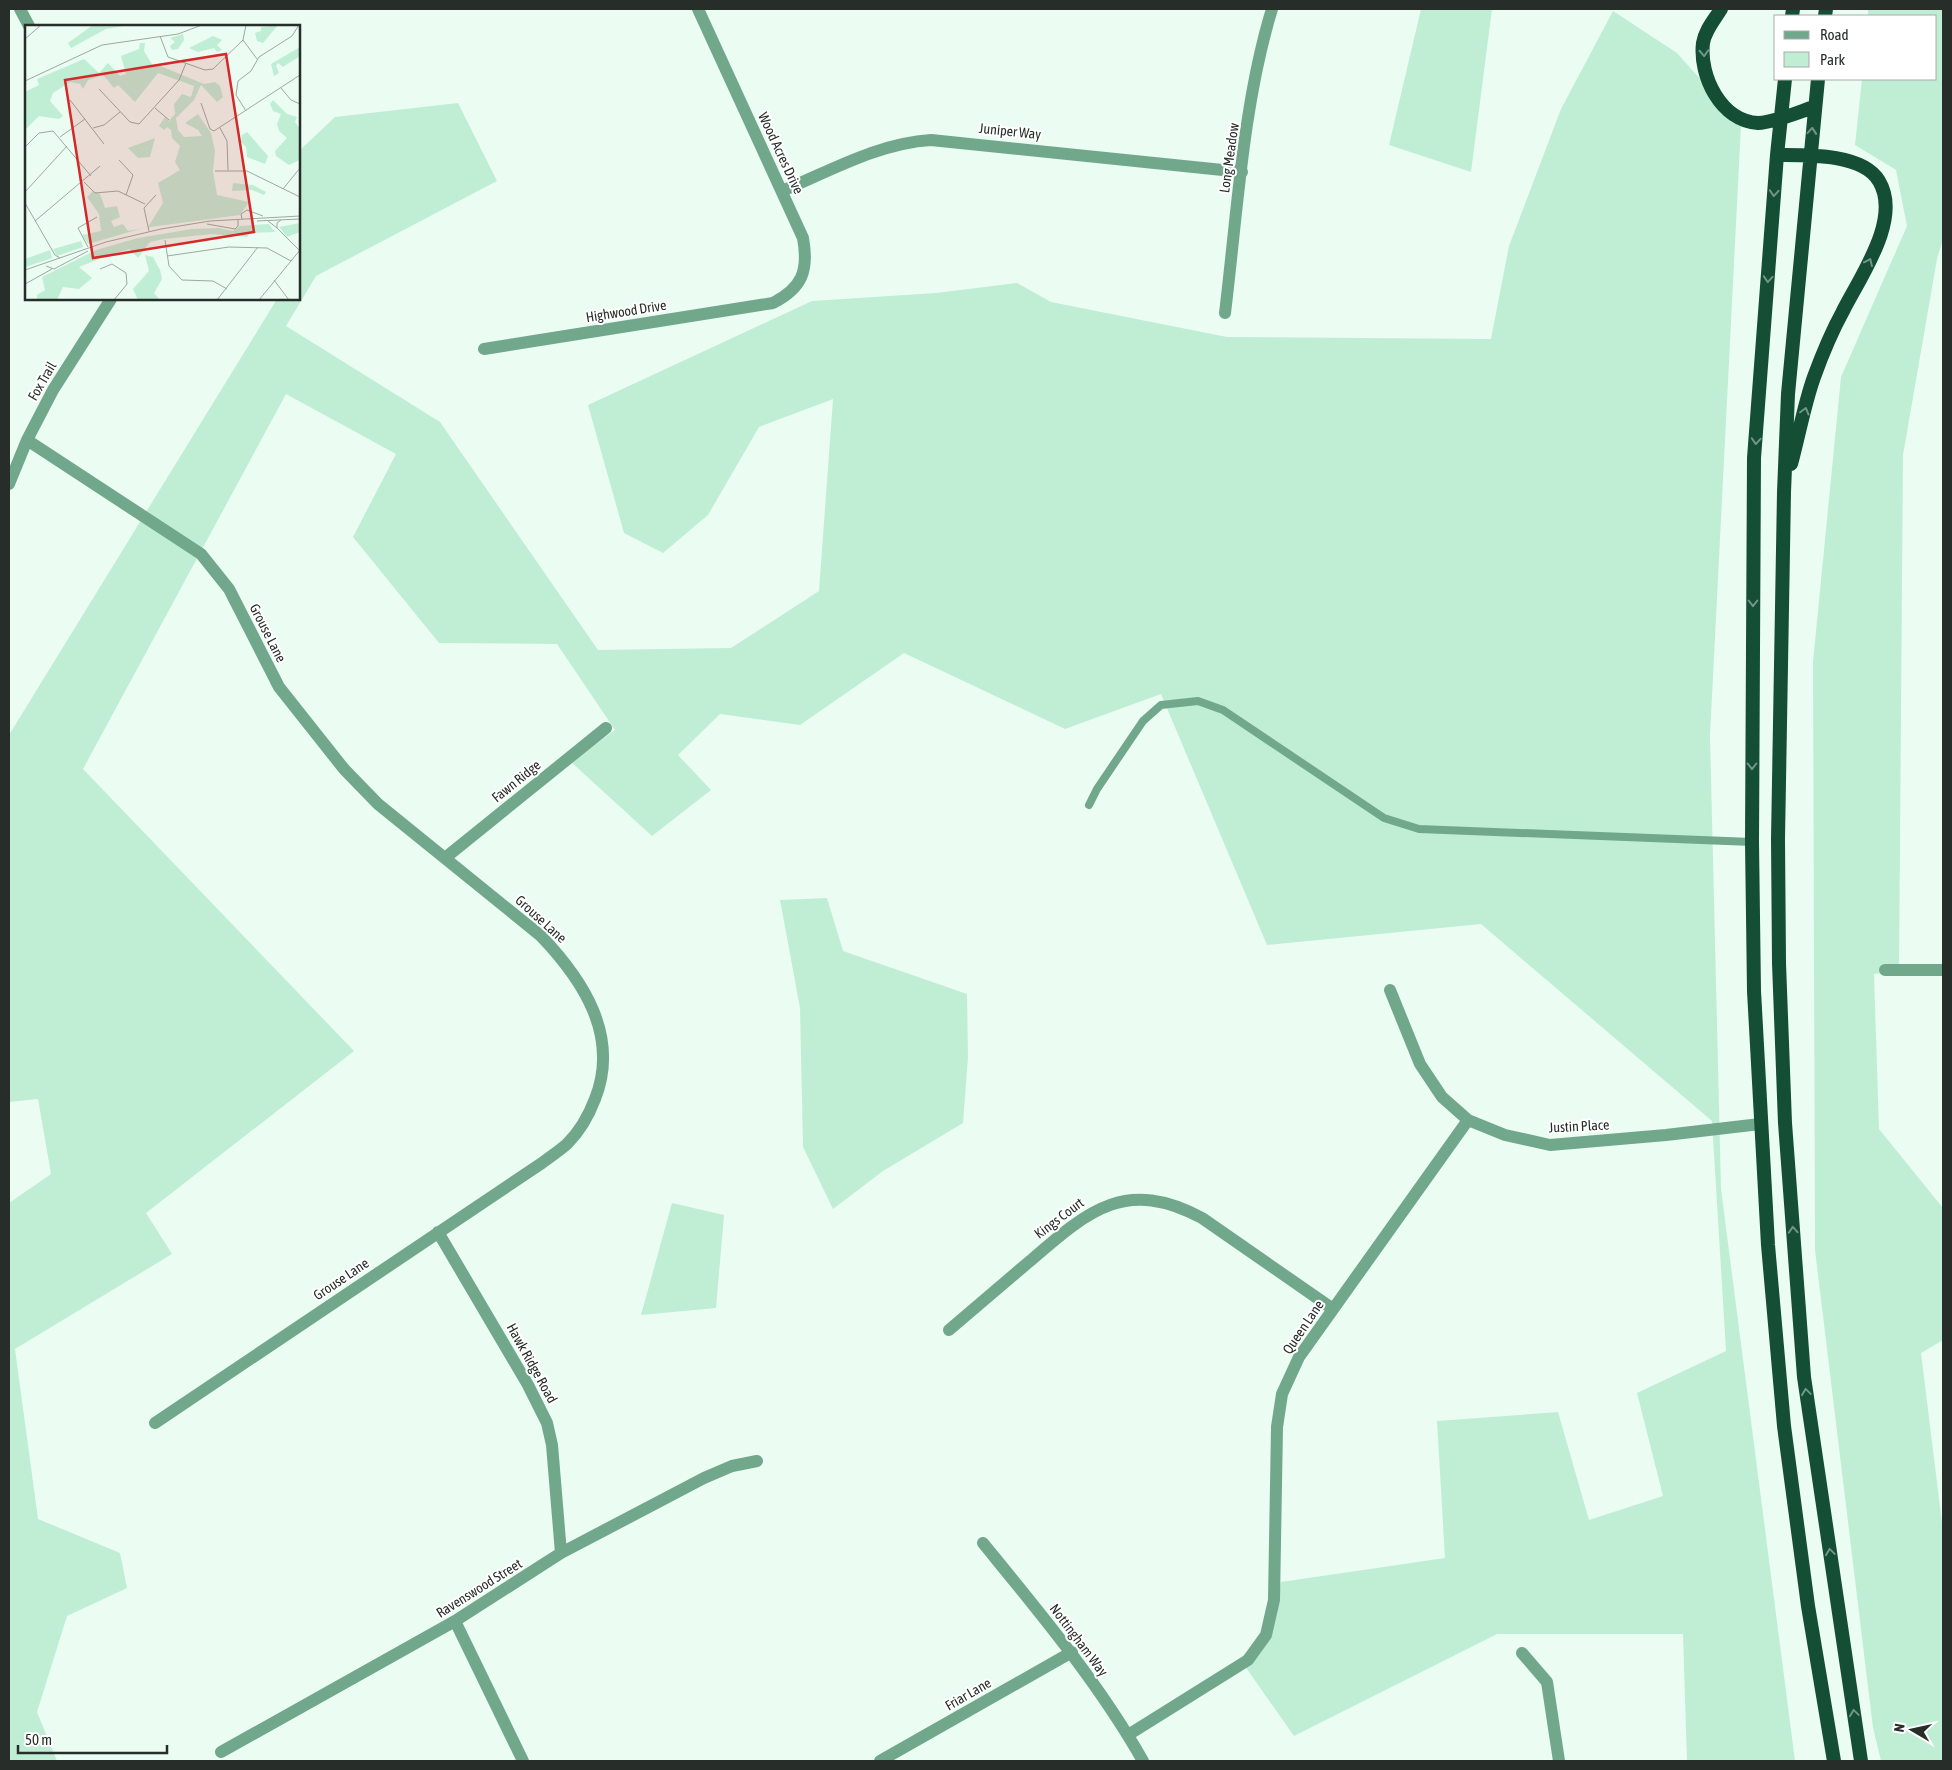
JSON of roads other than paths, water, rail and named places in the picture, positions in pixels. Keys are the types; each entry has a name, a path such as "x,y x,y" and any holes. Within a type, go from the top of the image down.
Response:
{"highway":[{"path":"1721,9 1707,31 1703,42 1704,69 1715,97 1743,120 1760,123 1814,108"},
{"path":"1785,80 1777,155 1754,458 1752,842 1754,991 1760,1124 1784,1426 1808,1606 1834,1761"},
{"path":"1818,80 1788,394 1784,492 1778,839 1785,1123 1804,1377 1861,1761"},
{"path":"1777,155 1810,155 1855,162 1873,173 1883,190 1885,206 1881,234 1870,263 1842,312 1814,377 1784,492"}],"street":[{"path":"20,9 28,25"},
{"name":"Wood Acres Drive","path":"698,9 803,238 806,257 802,276 794,289 773,303"},
{"name":"Long Meadow","path":"1225,313 1255,81 1264,36 1272,9"},
{"name":"Juniper Way","path":"782,191 889,147 909,141 931,140 1242,172"},
{"name":"Fox Trail","path":"9,484 27,440 53,390 110,300"},
{"name":"Highwood Drive","path":"484,349 773,303"},
{"name":"Grouse Lane","path":"27,440 201,554 228,589 279,687 344,769 378,804 541,936 564,960 590,1000 599,1024 603,1060 599,1088 590,1113 567,1144 542,1163 155,1423"},
{"name":"Fawn Ridge","path":"445,858 606,728"},
{"path":"1885,970 1943,970"},
{"name":"Justin Place","path":"1390,990 1420,1064 1442,1097 1468,1120 1505,1135 1550,1144 1666,1135 1760,1124"},
{"name":"Queen Lane","path":"1128,1735 1248,1660 1266,1635 1274,1600 1276,1427 1282,1394 1299,1357 1468,1120"},
{"name":"Kings Court","path":"949,1330 1072,1224 1095,1210 1116,1202 1138,1199 1182,1207 1202,1218 1333,1310"},
{"name":"Hawk Ridge Road","path":"438,1232 528,1385 547,1423 552,1444 561,1553"},
{"name":"Ravenswood Street","path":"221,1752 456,1621 561,1553 704,1478 732,1466 757,1461"},
{"name":"Nottingham Way","path":"983,1543 1072,1652 1128,1735 1143,1761"},
{"path":"456,1621 523,1761"},
{"name":"Friar Lane","path":"880,1761 1072,1652"},
{"path":"1522,1653 1547,1682 1559,1761"}],"lane":[{"path":"1089,805 1096,789 1143,721 1161,705 1198,701 1223,710 1384,818 1419,829 1752,842"}]}
